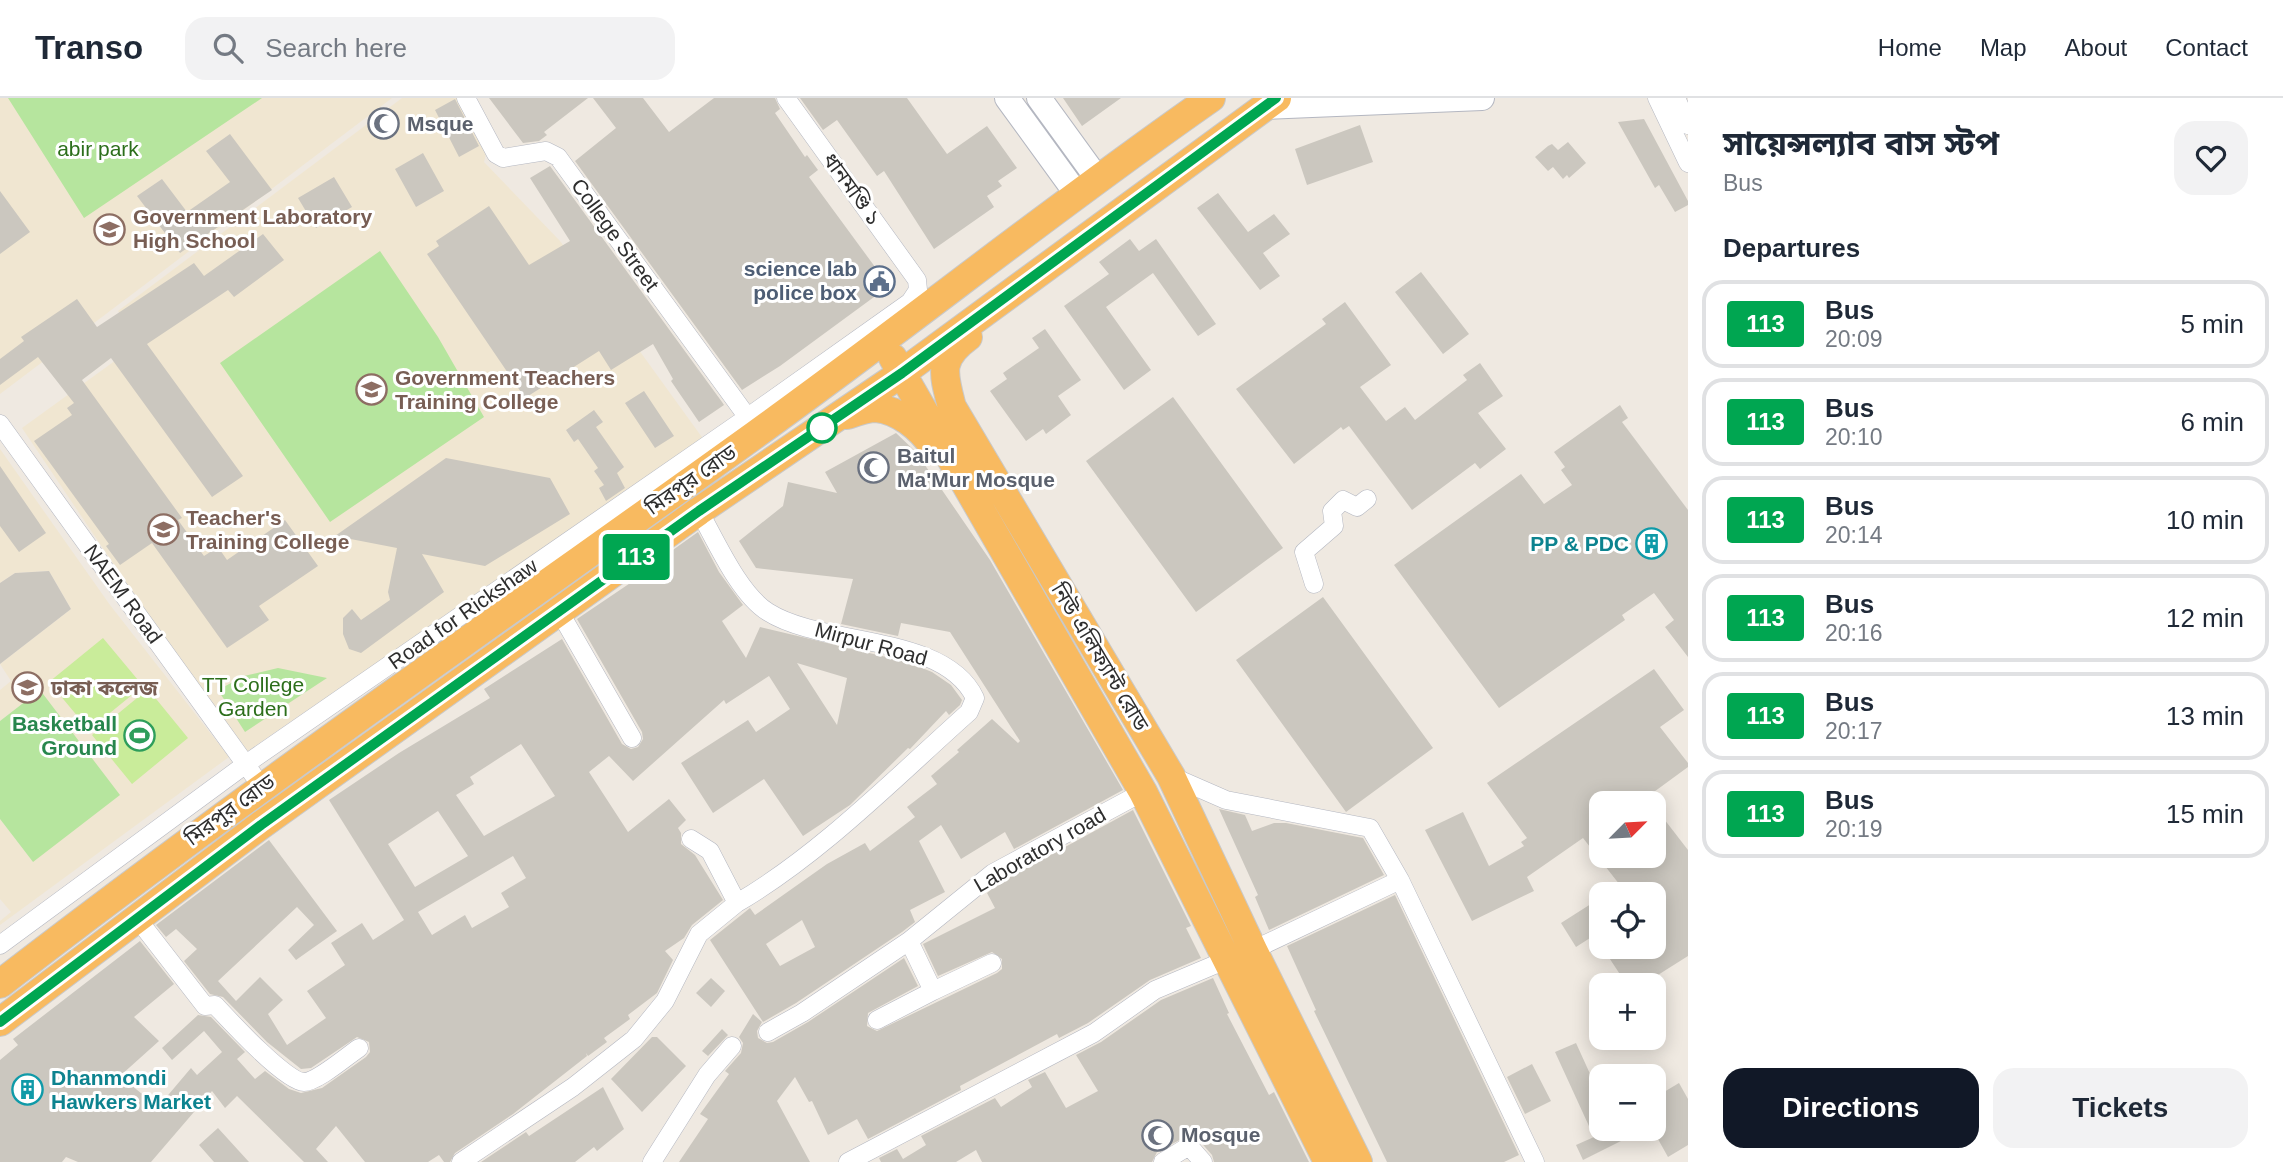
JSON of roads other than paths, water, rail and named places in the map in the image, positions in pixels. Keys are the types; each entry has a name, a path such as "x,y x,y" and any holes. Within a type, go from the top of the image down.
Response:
{"highway":[{"name":"মিরপুর রোড","path":"0,984 753,425 882,341 1087,185 1211,98"},
{"name":"মিরপুর রোড","path":"0,1022 136,917 282,811 699,511 902,373 1270,103"},
{"name":"নিউ এলিফ্যান্ট রোড","path":"1119,213 1098,240 951,349 946,362 946,374 952,407 1171,776 1358,1162"},
{"name":"নিউ এলিফ্যান্ট রোড","path":"882,341 1143,792 1328,1162"},
{"path":"836,419 876,408 913,424 974,497"},
{"path":"262,787 282,811"}],"main road":[{"path":"1007,98 1087,185"},
{"path":"1039,98 1087,185"},
{"path":"1270,103 1482,98"}],"street":[{"name":"College Street","path":"466,98 496,154 503,158 547,151 558,157 753,425"},
{"name":"ধানমণ্ডি ১","path":"786,98 917,281"},
{"path":"1657,98 1688,163"},
{"path":"1676,98 1688,125"},
{"name":"Road for Rickshaw","path":"0,945 246,764 753,425 904,307 914,296 917,281"},
{"name":"NAEM Road","path":"0,424 262,787"},
{"path":"1314,584 1304,552 1335,526 1332,511 1343,500 1357,507 1367,499"},
{"name":"Mirpur Road","path":"699,511 752,599 768,613 792,623 928,658 963,678 975,698 969,712 769,884 737,903"},
{"path":"559,611 632,738"},
{"path":"1171,776 1226,800 1370,828 1399,880 1535,1162"},
{"name":"Laboratory road","path":"768,1032 802,1013 909,941 993,873 1143,792"},
{"path":"461,1162 573,1087 634,1039 665,1001 699,934 737,903 710,850 691,839"},
{"path":"1253,950 1399,880"},
{"path":"136,917 205,1006 215,1005 243,1035 291,1076 302,1082 312,1080 359,1048"},
{"path":"909,941 933,991"},
{"path":"848,1162 1094,1033 1155,990 1226,960"},
{"path":"877,1020 992,963"},
{"path":"652,1162 707,1075 732,1046"},
{"path":"1163,1162 1189,1146 1203,1162"}],"place":[{"name":"Msque","path":"384,124"},
{"name":"Government Laboratory High School","path":"110,229"},
{"name":"science lab police box","path":"880,281"},
{"name":"Government Teachers Training College","path":"372,390"},
{"name":"Baitul Ma'Mur Mosque","path":"874,468"},
{"name":"Teacher's Training College","path":"163,530"},
{"name":"PP & PDC","path":"1652,544"},
{"name":"ঢাকা কলেজ","path":"28,688"},
{"name":"Basketball Ground","path":"140,736"},
{"name":"Dhanmondi Hawkers Market","path":"28,1090"},
{"name":"Mosque","path":"1158,1135"}],"park label":[{"name":"abir park","path":"98,149"},
{"name":"TT College Garden","path":"253,697"}]}
